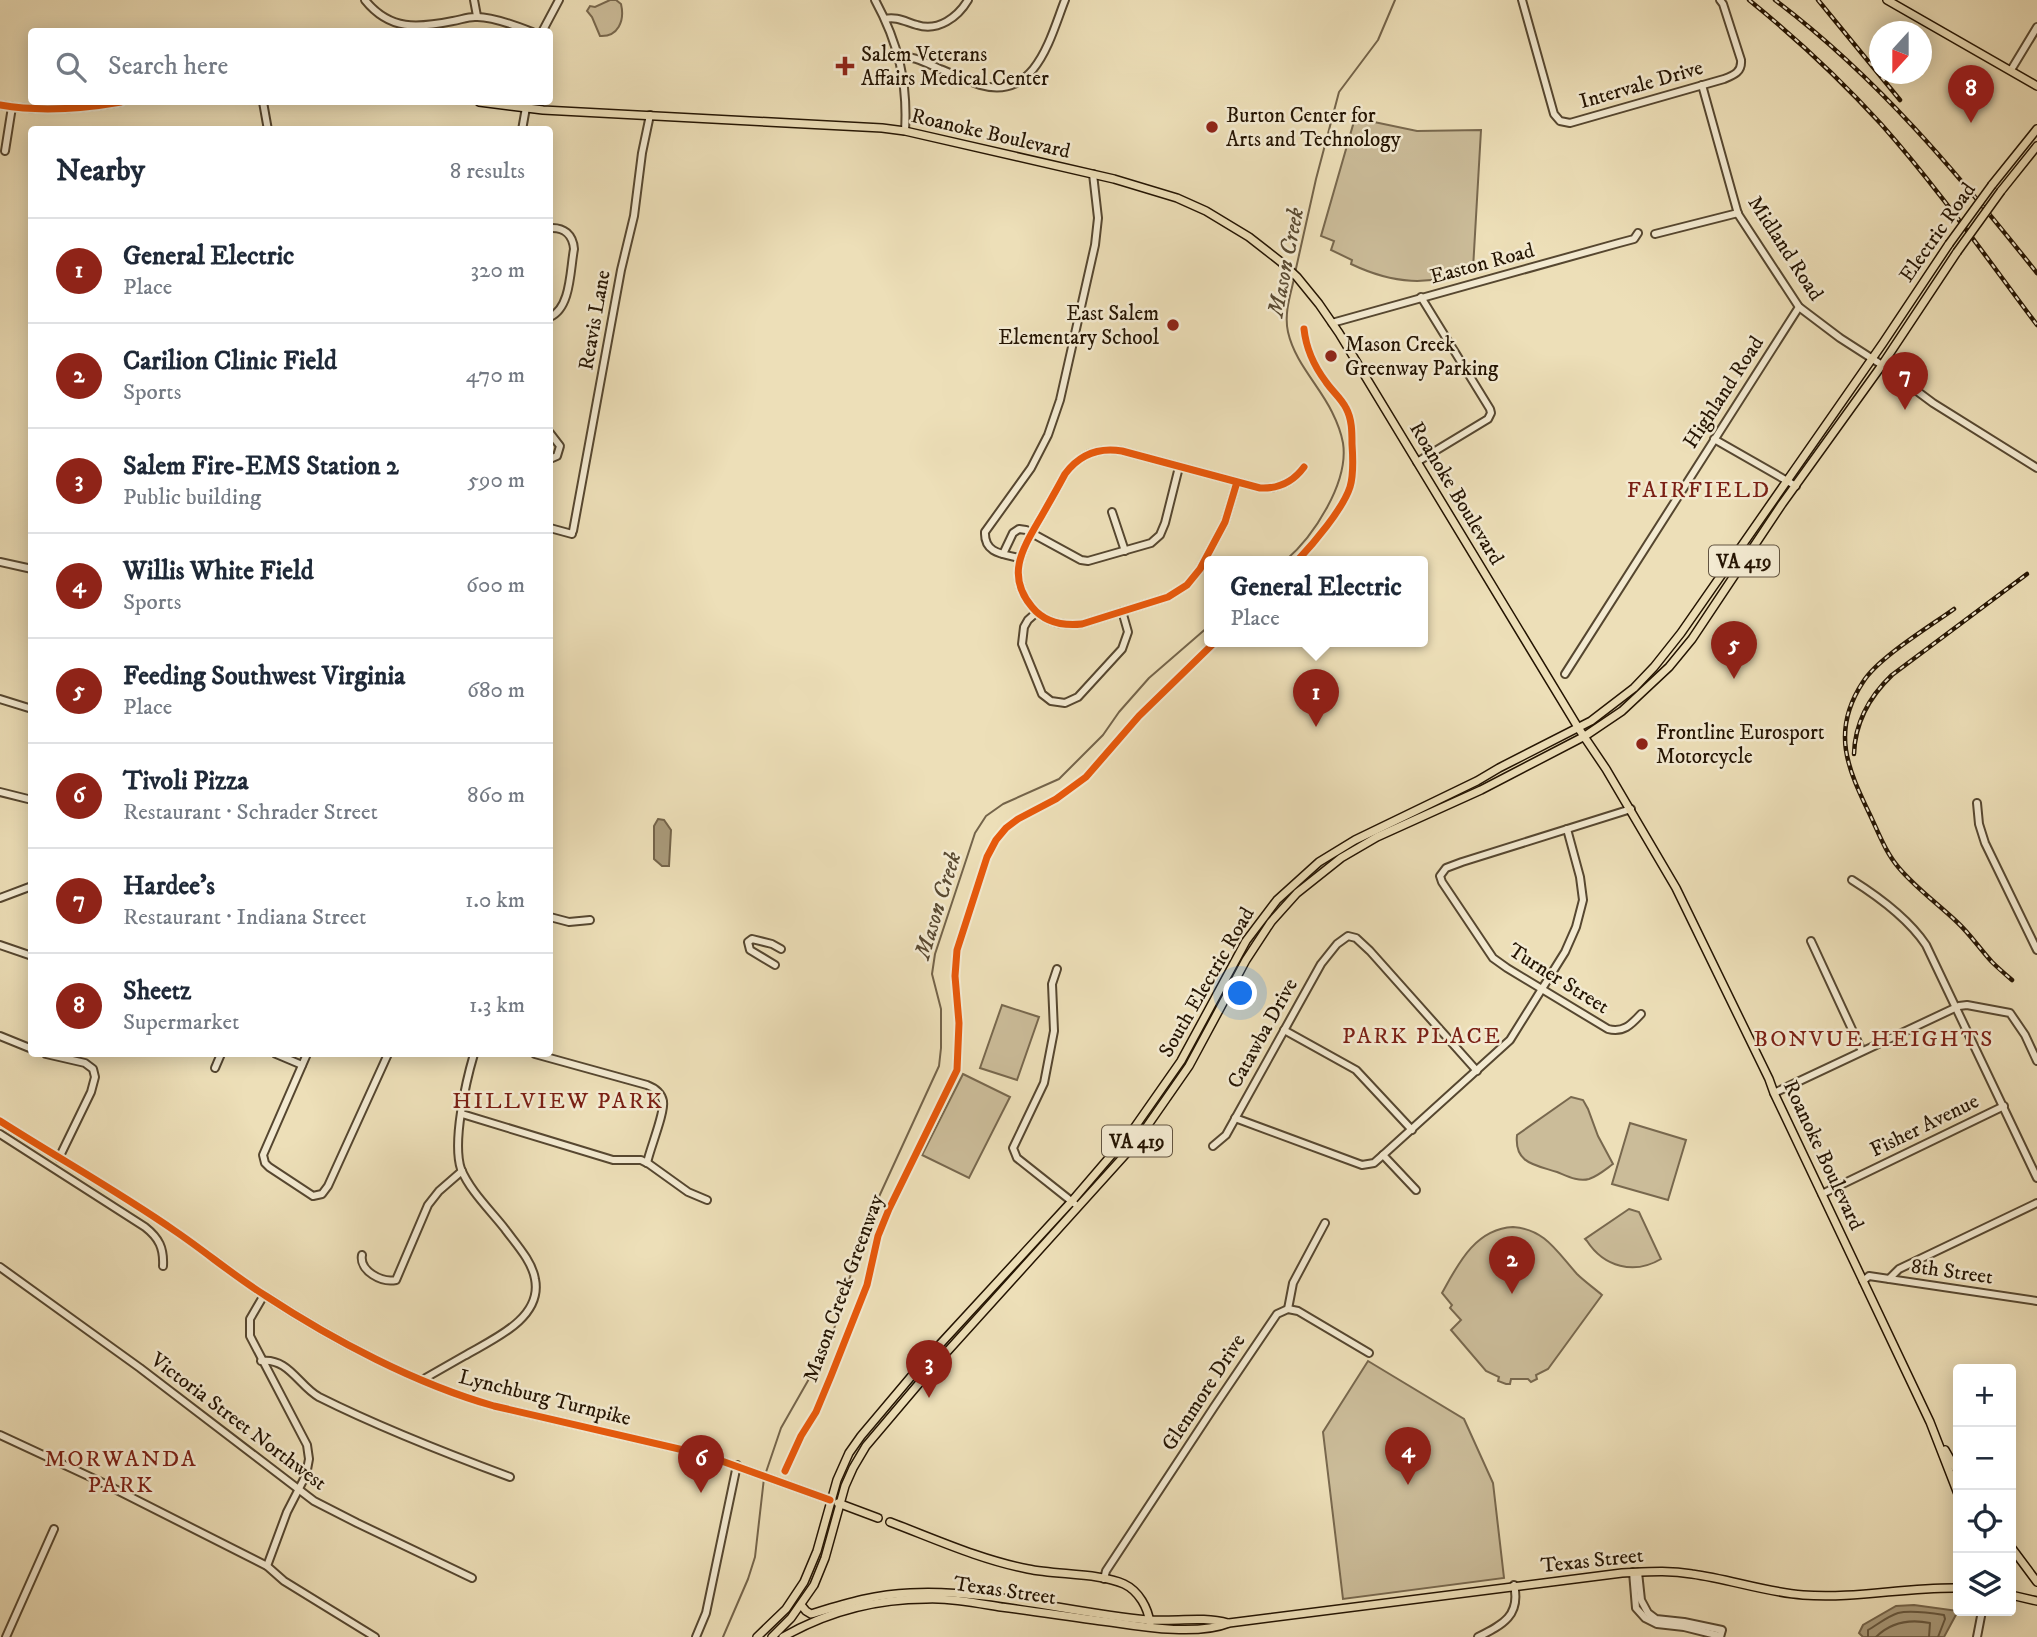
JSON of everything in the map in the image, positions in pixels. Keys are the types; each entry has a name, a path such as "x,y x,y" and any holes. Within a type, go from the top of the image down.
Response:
{"main road":[{"path":"1887,0 2037,86"},
{"path":"0,105 67,108 94,105"},
{"name":"Roanoke Boulevard","path":"527,105 905,131 1151,189 1199,207 1249,237 1297,277 1332,323 1579,729 1631,809 1676,888 1753,1044 1935,1433 1956,1490"},
{"name":"Electric Road","path":"1871,358 1949,244 2037,129"},
{"name":"Electric Road","path":"1882,365 1956,252 2037,146"},
{"name":"South Electric Road","path":"757,1637 786,1609 804,1582 817,1552 841,1469 870,1423 1109,1160 1150,1108 1188,1049 1246,941 1265,915 1287,890 1319,862 1355,840 1579,729 1621,699 1659,661 1681,633 1871,358"},
{"name":"South Electric Road","path":"772,1637 801,1605 819,1573 853,1468 877,1431 1134,1145 1198,1052 1253,948 1271,922 1297,893 1324,870 1358,847 1481,790 1585,736 1622,711 1669,667 1692,639 1774,515 1882,365"},
{"path":"1935,1433 1953,1465"},
{"name":"Lynchburg Turnpike","path":"830,1500 878,1518"},
{"path":"890,1522 1009,1564 1049,1573 1104,1579 1128,1586 1141,1601 1144,1614 1150,1623"},
{"path":"2015,1553 2037,1582"},
{"name":"Texas Street","path":"783,1637 827,1616 870,1604 914,1599 969,1602 1213,1628 1229,1623 1635,1572 1692,1574 1775,1592 1806,1595 1953,1588"},
{"name":"Texas Street","path":"801,1605 811,1614 871,1597 936,1592 1150,1623"},
{"path":"2016,1596 2037,1601"}],"street":[{"path":"365,0 380,15 409,26 428,26 477,16 518,28"},
{"path":"474,0 477,16"},
{"path":"544,28 559,0"},
{"path":"875,0 900,57 905,95 905,131"},
{"path":"885,19 891,17 922,27 936,25 954,18 968,0"},
{"path":"900,57 906,56 980,85 997,87 1014,83 1029,74 1041,60 1065,0"},
{"name":"Intervale Drive","path":"1522,0 1554,114 1560,121 1570,122 1734,75 1741,67 1733,34 1720,0"},
{"path":"2011,70 2037,27"},
{"name":"Midland Road","path":"1702,85 1738,213 1799,307 1960,421 2037,468"},
{"path":"264,105 267,126"},
{"path":"523,126 527,105"},
{"path":"5,151 12,107"},
{"name":"Reavis Lane","path":"553,529 573,533 621,270 634,216 650,115"},
{"path":"1019,558 994,551 988,546 985,532 1031,468 1055,418 1096,245 1097,207 1093,174"},
{"path":"1655,234 1738,213"},
{"path":"553,228 566,232 572,240 573,249 564,304 553,316"},
{"name":"Easton Road","path":"1332,323 1634,239 1638,233"},
{"path":"1417,462 1488,419 1490,413 1490,408 1421,297"},
{"name":"Highland Road","path":"1565,674 1799,307"},
{"path":"553,437 560,446 557,456 553,458"},
{"path":"1714,439 1796,486"},
{"path":"1204,560 1194,578 1173,595 1073,625 1054,622 1037,612 1026,600 1018,574 1019,558 1065,474 1089,454 1115,450 1261,488 1276,487 1290,481 1304,467"},
{"path":"1003,554 1013,533 1019,529 1088,561 1150,543 1160,535 1165,523 1180,467"},
{"path":"1206,556 1225,522 1237,482"},
{"path":"1112,512 1125,551"},
{"path":"0,562 28,568"},
{"path":"1037,612 1024,627 1022,644 1042,694 1051,701 1065,703 1078,697 1122,649 1128,632 1122,611"},
{"path":"0,699 28,708"},
{"path":"0,792 28,799"},
{"path":"1977,803 1982,835 2037,950"},
{"path":"1236,1118 1362,1165 1374,1163 1510,1040 1571,940 1583,900 1580,877 1567,829 1631,809"},
{"name":"Turner Street","path":"1567,829 1443,870 1440,876 1442,882 1493,958 1507,968 1613,1030 1627,1028 1641,1014"},
{"path":"1852,880 1914,929 1926,945 2037,1178"},
{"path":"0,898 28,888"},
{"path":"553,918 569,922 590,920"},
{"name":"Catawba Drive","path":"1213,1146 1226,1135 1321,964 1344,938 1351,936 1370,951 1477,1071"},
{"path":"775,965 750,950 748,942 752,939 781,949"},
{"path":"1811,941 1862,1051"},
{"path":"0,946 28,955"},
{"path":"1057,969 1052,984 1054,1031 1044,1083 1013,1148 1017,1158 1079,1208"},
{"path":"1774,1093 1956,1007 1967,1005 2010,1013 2025,1035 2037,1061"},
{"path":"1284,1030 1356,1070 1412,1130"},
{"path":"0,1036 28,1047"},
{"path":"59,1057 85,1063 93,1069 95,1077 91,1092 59,1158"},
{"path":"215,1068 220,1057"},
{"path":"283,1057 302,1065"},
{"path":"306,1057 263,1155 269,1167 313,1196 325,1191 387,1057"},
{"path":"422,1380 495,1339 512,1326 528,1309 536,1290 534,1275 523,1252 462,1171 459,1139 465,1089 473,1057"},
{"path":"546,1057 657,1090 662,1097 663,1109 647,1163"},
{"name":"Fisher Avenue","path":"1822,1194 2004,1106"},
{"path":"462,1114 613,1160 647,1163 688,1192 707,1200"},
{"name":"Lynchburg Turnpike","path":"0,1121 174,1231 264,1295 320,1329 422,1380 494,1406 691,1451 830,1500"},
{"path":"0,1134 155,1235 160,1244 163,1266"},
{"path":"1383,1155 1416,1190"},
{"path":"362,1255 364,1268 386,1281 396,1280 428,1205 446,1183 462,1171"},
{"path":"1889,1279 1899,1269 2037,1203"},
{"path":"1325,1223 1293,1283 1288,1309 1298,1311 1369,1353"},
{"name":"Victoria Street Northwest","path":"0,1267 140,1368 298,1489 327,1508 472,1578"},
{"name":"8th Street","path":"1863,1281 1869,1276 2037,1301"},
{"path":"264,1295 249,1325 250,1336 309,1452 306,1475 287,1512 267,1566"},
{"name":"Glenmore Drive","path":"1104,1579 1106,1572 1273,1318 1288,1309"},
{"path":"261,1361 277,1363 293,1373 314,1394 381,1427 510,1477"},
{"path":"0,1434 267,1566 284,1581 375,1637"},
{"path":"696,1637 706,1613 737,1465"},
{"path":"6,1637 54,1529"},
{"path":"1635,1572 1636,1608 1645,1618 1657,1624 1721,1634"},
{"path":"1478,1637 1504,1623 1511,1615 1516,1597 1514,1586"},
{"path":"1977,1637 1981,1616"},
{"path":"1150,1623 1152,1637"}],"shaded area":[{"path":"610,0 621,4 621,22 616,31 600,36 587,11 590,6 595,7"},
{"path":"1355,118 1417,131 1481,130 1473,269 1426,281 1396,279 1366,271 1351,264 1352,260 1331,250 1334,241 1321,236"},
{"path":"1002,1005 1039,1017 1017,1080 980,1068"},
{"path":"963,1074 1010,1097 969,1178 922,1155"},
{"path":"1571,1097 1583,1100 1613,1164 1589,1179 1573,1178 1534,1165 1523,1158 1517,1145 1517,1135"},
{"path":"1630,1123 1686,1140 1668,1200 1612,1184"},
{"path":"1629,1209 1639,1212 1661,1259 1640,1267 1620,1266 1602,1257 1585,1239"},
{"path":"1513,1227 1534,1232 1542,1237 1577,1274 1602,1295 1548,1369 1536,1375 1537,1379 1531,1382 1528,1379 1511,1379 1510,1384 1506,1384 1486,1371 1451,1330 1461,1320 1442,1293 1461,1260 1478,1241 1500,1229"},
{"path":"1368,1361 1464,1419 1493,1483 1504,1578 1343,1599 1323,1432"}],"water":[{"path":"658,819 664,820 671,830 669,866 662,866 654,859 654,826"},
{"path":"1914,1605 1953,1610 1953,1616 1955,1616 1944,1637 1863,1637 1859,1633 1863,1625 1896,1606"}],"waterway":[{"name":"Mason Creek","path":"1295,273 1339,92 1378,40 1395,0"},
{"name":"Mason Creek","path":"1290,556 1307,538 1327,507 1341,474 1343,458 1343,443 1336,420 1291,343 1287,312 1294,279"},
{"name":"Mason Creek","path":"723,1637 755,1557 764,1478 781,1428 830,1342 866,1225 939,1066 941,1009 932,974 935,954 975,833 986,816 1003,804 1059,779 1103,735 1149,678 1204,630"}],"railway":[{"path":"1749,0 1817,59 1881,124 1942,197 2037,325"},
{"path":"1775,0 1848,61 1915,128 2037,273"},
{"path":"1818,0 1900,100"},
{"path":"1854,754 1860,721 1870,701 1884,683 2027,574"},
{"path":"1954,609 1892,653 1863,682 1847,717 1846,750 1855,783 1894,862 1962,927 1992,962 2012,980"}],"cycle path":[{"path":"0,105 60,109 98,105"},
{"path":"1301,556 1341,505 1350,487 1353,466 1352,430 1348,412 1314,363 1304,329"},
{"path":"1204,561 1187,585 1168,597 1082,624 1055,622 1043,617 1032,607 1019,584 1020,562 1028,540 1070,467 1090,454 1105,450 1122,451 1260,488 1285,484 1304,467"},
{"path":"1207,556 1225,522 1237,482"},
{"name":"Mason Creek Greenway","path":"785,1471 801,1436 816,1412 831,1376 867,1285 878,1236 889,1209 957,1070 957,950 987,857 1006,828 1056,799 1086,777 1139,716 1210,647"},
{"path":"0,1121 154,1217 292,1312 405,1373 494,1406 705,1455 830,1500"}],"place":[{"name":"Salem Veterans Affairs Medical Center","path":"845,66"},
{"name":"Sheetz","path":"1971,123"},
{"name":"Burton Center for Arts and Technology","path":"1212,127"},
{"name":"East Salem Elementary School","path":"1173,325"},
{"name":"Mason Creek Greenway Parking","path":"1331,356"},
{"name":"Hardee's","path":"1905,410"},
{"name":"Feeding Southwest Virginia","path":"1734,679"},
{"name":"General Electric","path":"1316,727"},
{"name":"Frontline Eurosport Motorcycle","path":"1642,744"},
{"name":"Carilion Clinic Field","path":"1512,1294"},
{"name":"Salem Fire-EMS Station 2","path":"929,1398"},
{"name":"Willis White Field","path":"1408,1485"},
{"name":"Tivoli Pizza","path":"701,1493"}],"district":[{"name":"FAIRFIELD","path":"1699,489"},
{"name":"PARK PLACE","path":"1422,1035"},
{"name":"BONVUE HEIGHTS","path":"1874,1038"},
{"name":"HILLVIEW PARK","path":"558,1100"},
{"name":"MORWANDA PARK","path":"121,1471"}]}
